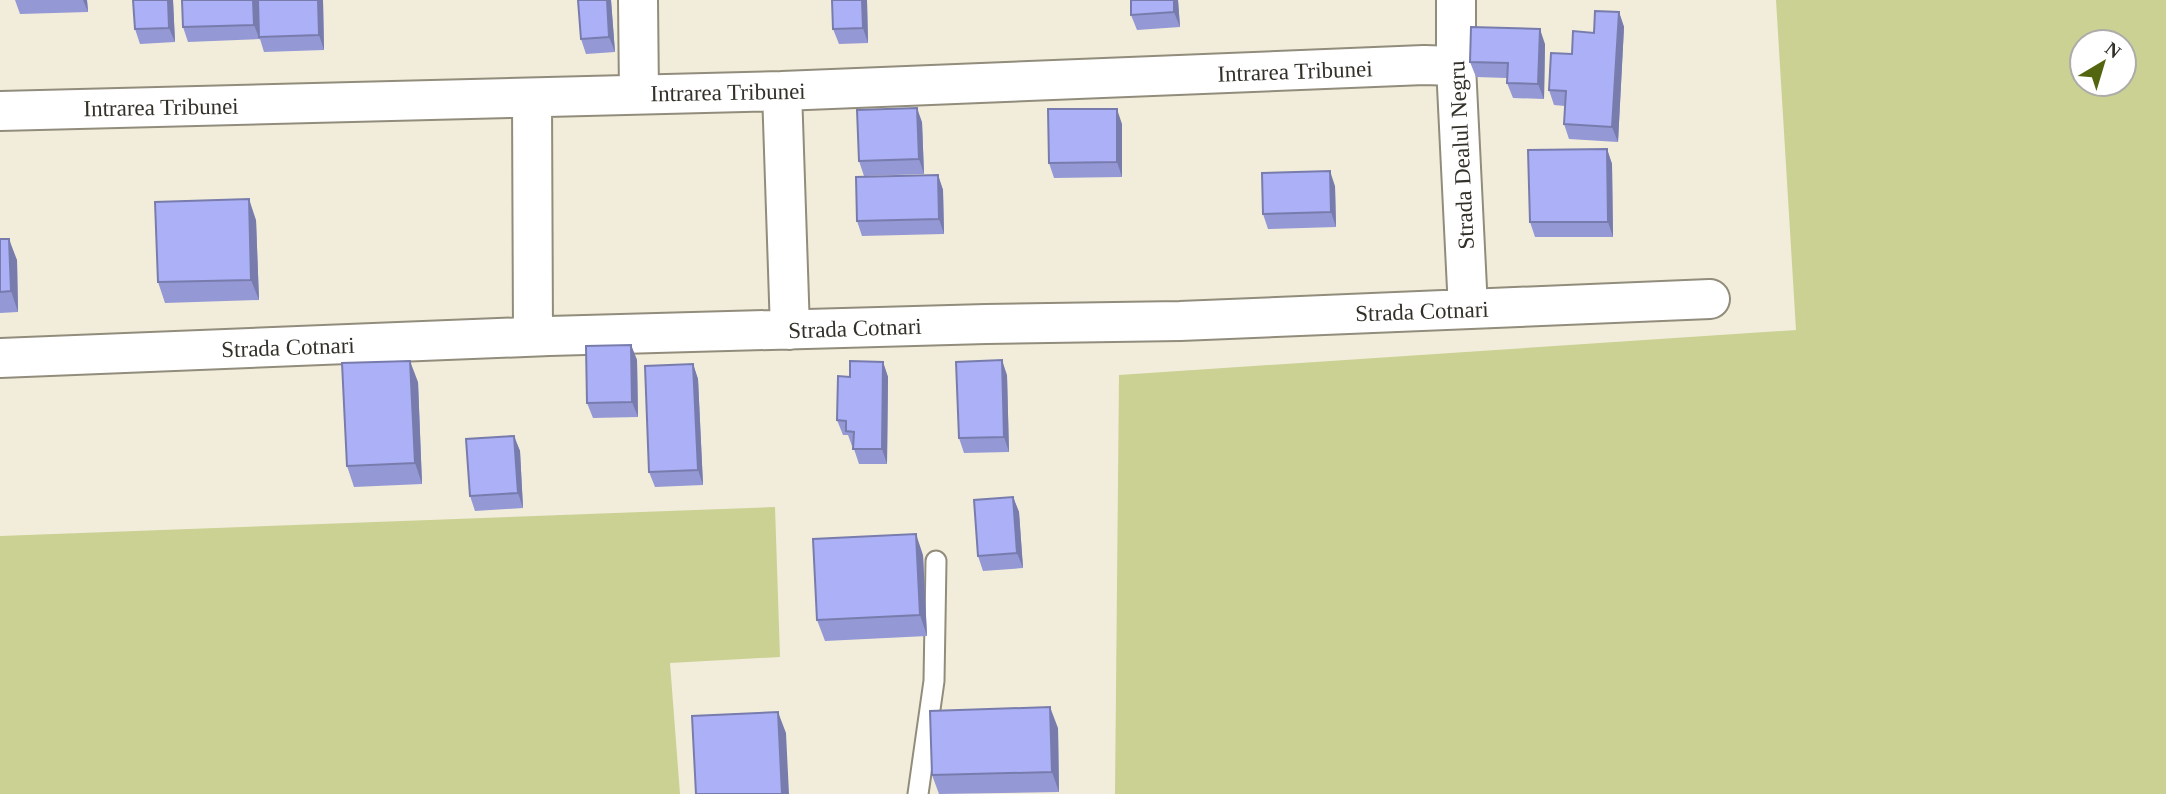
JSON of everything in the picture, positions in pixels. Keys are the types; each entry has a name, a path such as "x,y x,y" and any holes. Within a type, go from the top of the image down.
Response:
{"street":[{"path":"638,0 639,94"},
{"name":"Strada Dealul Negru","path":"1456,0 1456,66 1468,309"},
{"name":"Intrarea Tribunei","path":"0,111 782,91 1424,65 1456,66"},
{"path":"782,91 790,330"},
{"path":"531,98 533,337"},
{"name":"Strada Cotnari","path":"0,358 533,337 1180,321 1710,299"}],"lane":[{"path":"918,794 934,681 936,561"}],"green space":[{"path":"1776,0 2166,0 2166,794 1115,794 1119,375 1796,330"},
{"path":"775,507 780,657 670,663 680,794 0,794 0,536"}],"building":[{"path":"133,0 168,0 169,28 135,29"},
{"path":"182,0 253,0 254,25 183,27"},
{"path":"258,0 318,0 319,35 259,37"},
{"path":"578,0 607,0 609,37 581,39"},
{"path":"832,0 862,0 863,28 833,29"},
{"path":"1131,0 1174,0 1174,12 1131,15"},
{"path":"1595,11 1619,12 1612,127 1564,124 1566,91 1549,90 1551,53 1572,54 1573,31 1594,33"},
{"path":"1471,27 1540,29 1538,84 1507,83 1508,63 1470,62"},
{"path":"917,108 919,159 859,161 857,110"},
{"path":"1048,109 1117,109 1117,162 1049,163"},
{"path":"1607,149 1608,222 1530,222 1528,150"},
{"path":"1330,171 1331,212 1263,214 1262,173"},
{"path":"938,175 939,219 857,221 856,177"},
{"path":"249,199 251,280 158,282 155,202"},
{"path":"0,239 9,239 11,291 0,292"},
{"path":"631,345 632,402 587,403 586,346"},
{"path":"1002,360 1004,437 959,438 956,362"},
{"path":"410,361 415,463 347,466 342,363"},
{"path":"850,361 883,362 882,449 853,449 854,432 846,431 846,421 837,420 838,376 850,377"},
{"path":"693,364 698,470 649,472 645,366"},
{"path":"514,436 518,493 470,496 466,439"},
{"path":"1013,497 1017,553 978,556 974,500"},
{"path":"916,534 920,615 817,620 813,539"},
{"path":"1050,707 1052,772 932,775 930,711"},
{"path":"778,712 782,794 696,794 692,716"}]}
